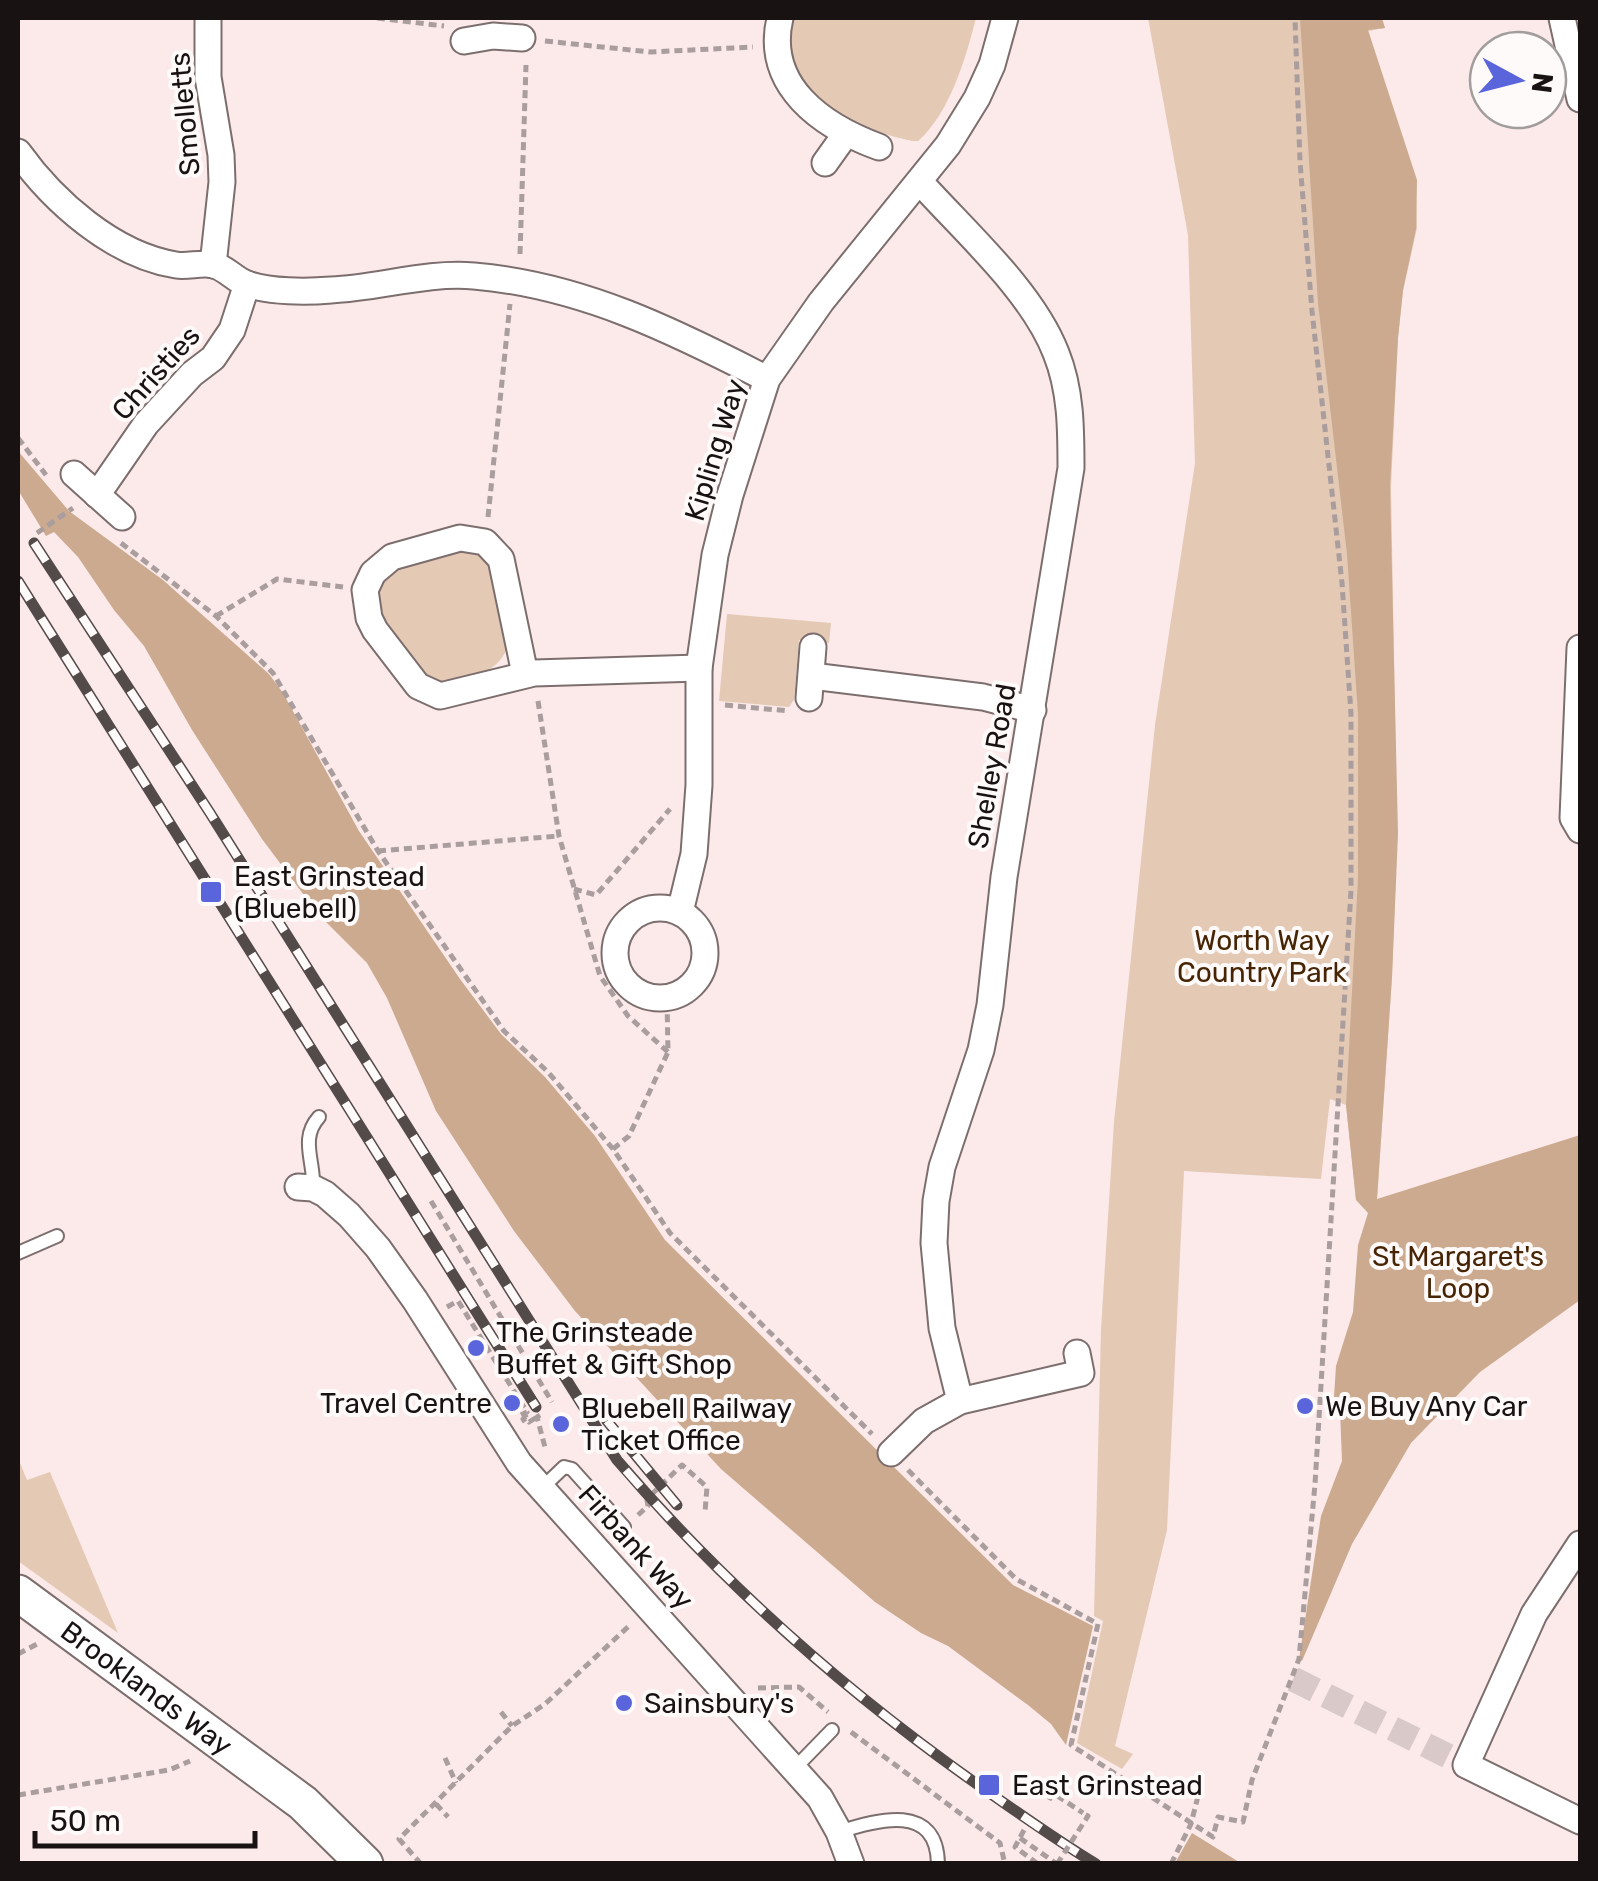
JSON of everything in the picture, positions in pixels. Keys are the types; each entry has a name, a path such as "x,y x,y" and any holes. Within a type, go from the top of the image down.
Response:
{"main road":[{"name":"Brooklands Way","path":"18,1593 303,1803 366,1864"}],"street":[{"name":"Smolletts","path":"208,18 208,77 222,155 214,265"},
{"path":"780,18 775,46 786,79 807,106 845,134 879,147"},
{"name":"Kipling Way","path":"680,912 694,854 699,785 699,668 715,556 767,378 822,302 921,182 977,98 992,65 1004,18"},
{"path":"1562,18 1580,100"},
{"path":"464,41 493,26 522,38"},
{"path":"825,163 845,134"},
{"path":"18,152 57,196 87,222 117,242 176,265 214,265 248,284 331,290 415,276 515,281 655,322 767,378"},
{"name":"Shelley Road","path":"921,182 1038,318 1056,352 1068,393 1071,468 1004,877 990,1005 980,1050 942,1167 936,1201 934,1243 942,1328 960,1401"},
{"name":"Christies","path":"84,505 146,424 175,391 213,358 232,330 248,284"},
{"path":"70,485 84,505 115,525"},
{"path":"530,674 500,559 485,542 460,538 392,557 373,573 365,590 375,630 418,686 440,696 530,674 699,668"},
{"path":"814,647 809,696 982,697 1032,710"},
{"path":"1580,648 1573,818 1580,830"},
{"path":"664,908 680,912 701,932 704,968 690,988 667,998 653,998 629,987 616,966 616,944 625,924 642,911 664,908"},
{"name":"Firbank Way","path":"305,1187 349,1215 378,1248 416,1300 520,1463 820,1798 851,1864"},
{"path":"891,1453 924,1420 960,1401 1081,1372 1077,1352"},
{"path":"1580,1544 1534,1614 1466,1764 1580,1821"}],"lane":[{"path":"305,1187 315,1168 307,1147 308,1134 319,1118"},
{"path":"18,1252 57,1236"},
{"path":"542,1488 564,1467 572,1469 624,1527"},
{"path":"795,1768 832,1730"},
{"path":"839,1832 898,1819 923,1826 935,1839 938,1864"}],"path":[{"path":"377,18 452,26 464,41"},
{"path":"115,525 273,673 378,851 504,1031 548,1072 613,1148 670,1233 1016,1578 1098,1624 1072,1744 1213,1837 1218,1817 1242,1822 1252,1780 1299,1659 1316,1484 1352,890 1351,714 1344,602 1312,311 1300,162 1295,18"},
{"path":"485,542 515,281 526,49 522,38 650,52 775,46"},
{"path":"18,438 48,477"},
{"path":"37,533 84,505 70,485"},
{"path":"216,616 277,579 365,590"},
{"path":"530,674 560,836 600,976 628,1016 668,1052"},
{"path":"698,702 809,696"},
{"path":"574,889 596,895 685,789 699,785"},
{"path":"378,851 560,836"},
{"path":"613,1148 629,1136 668,1052 667,998"},
{"path":"430,1202 552,1402"},
{"path":"439,1304 442,1310 458,1301 464,1317 527,1412 517,1418 523,1426 526,1417 530,1422 537,1417"},
{"path":"648,1506 647,1500 682,1466 707,1487 705,1512"},
{"path":"421,1864 399,1839 512,1726 544,1704 634,1621"},
{"path":"621,1633 627,1640"},
{"path":"717,1683 799,1687 885,1758 1000,1844 1004,1860 1001,1864"},
{"path":"501,1712 512,1726"},
{"path":"18,1794 183,1766 194,1758 211,1734"},
{"path":"445,1758 456,1783"},
{"path":"1171,1864 1190,1824 1202,1780"},
{"path":"1020,1838 1056,1862 1088,1816 1053,1793 1049,1800"},
{"path":"436,1804 448,1817"},
{"path":"1024,1830 1014,1847 1038,1864"}],"green space":[{"path":"794,18 976,18 948,100 929,129 913,141 843,117 806,87 795,67 790,44"},
{"name":"Worth Way Country Park","path":"1148,18 1381,18 1385,28 1368,31 1416,181 1417,228 1398,337 1391,487 1397,835 1377,1199 1356,1200 1346,1105 1330,1099 1321,1179 1184,1171 1167,1530 1115,1746 1133,1754 1122,1769 1077,1743 1103,1621 1094,1616 1101,1329 1114,1122 1155,725 1195,463 1188,235"},
{"name":"St Margaret's Loop","path":"1300,18 1382,18 1385,28 1368,30 1417,180 1416,229 1398,338 1390,487 1398,834 1377,1199 1580,1135 1580,1300 1480,1372 1411,1443 1352,1544 1302,1661 1299,1659 1321,1516 1342,1461 1340,1410 1334,1397 1336,1366 1353,1312 1358,1245 1368,1213 1356,1200 1346,1105 1358,878 1358,714 1347,554 1318,303"},
{"path":"18,451 69,511 163,580 269,674 359,831 460,979 501,1034 545,1077 595,1136 665,1240 1013,1585 1093,1626 1066,1745 1051,1724 1028,1705 948,1646 875,1602 721,1469 575,1311 514,1231 436,1111 387,998 367,963 318,914 262,839 144,646 78,557 54,532 46,536 18,490"},
{"path":"473,549 491,562 507,645 504,655 487,671 451,683 440,682 423,674 394,634 379,604 379,594 388,575 403,565"},
{"path":"727,614 831,623 829,643 799,640 794,700 789,707 719,701"},
{"path":"18,1458 27,1480 50,1472 118,1633 18,1561"},
{"path":"1192,1833 1239,1862 1241,1863 1175,1863"}],"tunnel":[{"path":"1293,1679 1466,1765"}],"railway":[{"path":"34,543 210,813 617,1460 703,1553 843,1681 942,1759 1096,1864"},
{"path":"18,581 536,1407"},
{"path":"607,1421 677,1505"}],"place":[{"name":"East Grinstead (Bluebell)","path":"211,892"},
{"name":"The Grinsteade Buffet & Gift Shop","path":"476,1348"},
{"name":"Travel Centre","path":"512,1403"},
{"name":"We Buy Any Car","path":"1305,1406"},
{"name":"Bluebell Railway Ticket Office","path":"561,1424"},
{"name":"Sainsbury's","path":"624,1703"},
{"name":"East Grinstead","path":"989,1785"}]}
